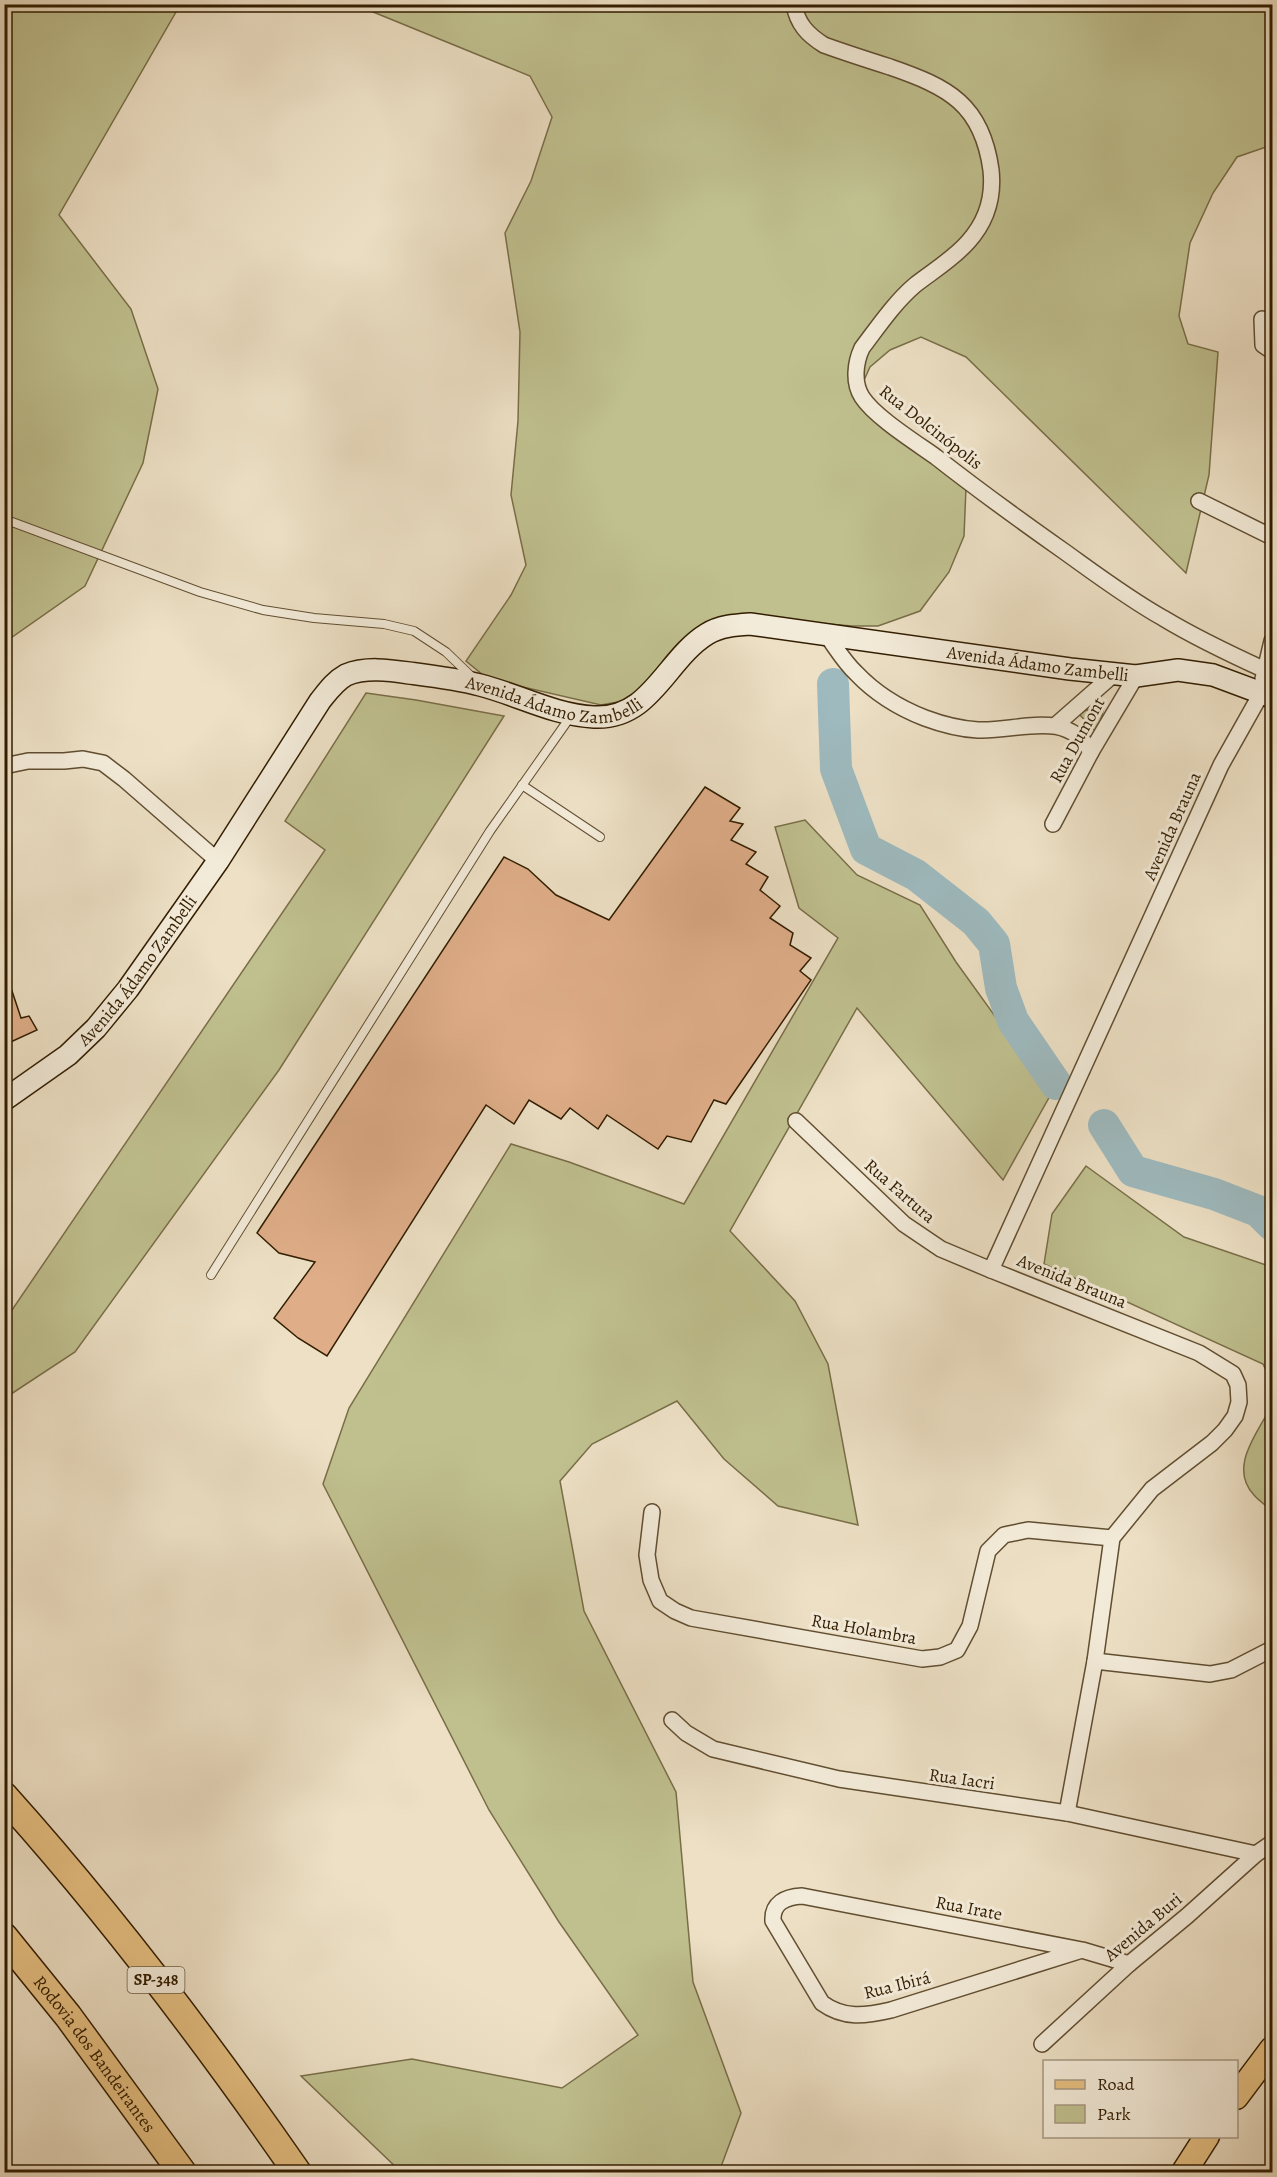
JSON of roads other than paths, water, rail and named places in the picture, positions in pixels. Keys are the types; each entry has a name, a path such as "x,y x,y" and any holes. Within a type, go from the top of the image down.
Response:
{"highway":[{"name":"SP-348","path":"4,1796 134,1952 248,2102 297,2172"},
{"name":"Rodovia dos Bandeirantes","path":"4,1937 68,2016 182,2172"}],"main road":[{"path":"1238,2094 1272,2049"},
{"path":"1184,2172 1206,2138"}],"street":[{"name":"Rua Dolcinópolis","path":"794,4 800,25 812,38 824,45 944,89 960,101 981,130 988,150 992,182 991,203 983,222 959,251 906,295 862,348 856,376 862,397 877,413 976,488 1085,566 1161,617 1204,641 1265,687"},
{"path":"1262,319 1263,345 1272,351"},
{"path":"1199,501 1272,537"},
{"name":"Avenida Ádamo Zambelli","path":"4,1100 68,1055 96,1028 129,989 218,861 320,700 336,681 347,675 376,670 423,675 481,685 572,716 616,716 627,711 650,692 699,640 719,628 750,624 1114,674 1136,676 1178,670 1214,675 1265,687"},
{"path":"825,633 855,672 874,690 924,718 976,730 1056,725 1077,734 1091,752"},
{"name":"Avenida Brauna","path":"1112,1538 1152,1489 1212,1443 1225,1430 1235,1416 1239,1402 1239,1385 1233,1374 1223,1366 1199,1353 991,1270 1221,765 1265,687 1272,641"},
{"path":"1056,725 1114,674"},
{"name":"Rua Dumont","path":"1053,824 1091,752 1136,676"},
{"path":"4,766 28,761 83,759 103,763 218,861"},
{"name":"Rua Fartura","path":"796,1121 904,1224 941,1249 991,1270"},
{"name":"Rua Holambra","path":"652,1512 647,1554 651,1580 660,1601 675,1611 691,1618 922,1659 940,1657 957,1650 970,1626 988,1551 1004,1535 1028,1530 1112,1538"},
{"path":"1067,1813 1095,1661 1112,1538"},
{"path":"1095,1661 1210,1674 1231,1670 1272,1649"},
{"name":"Rua Iacri","path":"672,1720 686,1733 713,1749 747,1758 839,1779 1067,1813 1256,1854"},
{"name":"Avenida Buri","path":"1042,2044 1128,1964 1187,1916 1256,1854 1272,1843"},
{"name":"Rua Irate","path":"802,1896 1082,1950 1128,1964"},
{"name":"Rua Ibirá","path":"802,1896 790,1897 778,1903 773,1912 773,1921 822,2003 846,2015 868,2015 891,2010 1082,1950"}],"lane":[{"path":"4,519 200,592 263,610 314,618 384,624 414,631 446,652 481,685"},
{"path":"211,1275 490,831 572,716"},
{"path":"522,785 600,837"}],"waterway":[{"path":"833,684 836,769 866,849 916,875 976,922 994,944 1001,988 1013,1021 1056,1084"},
{"path":"1104,1125 1133,1171 1214,1194 1258,1211 1272,1225"}]}
